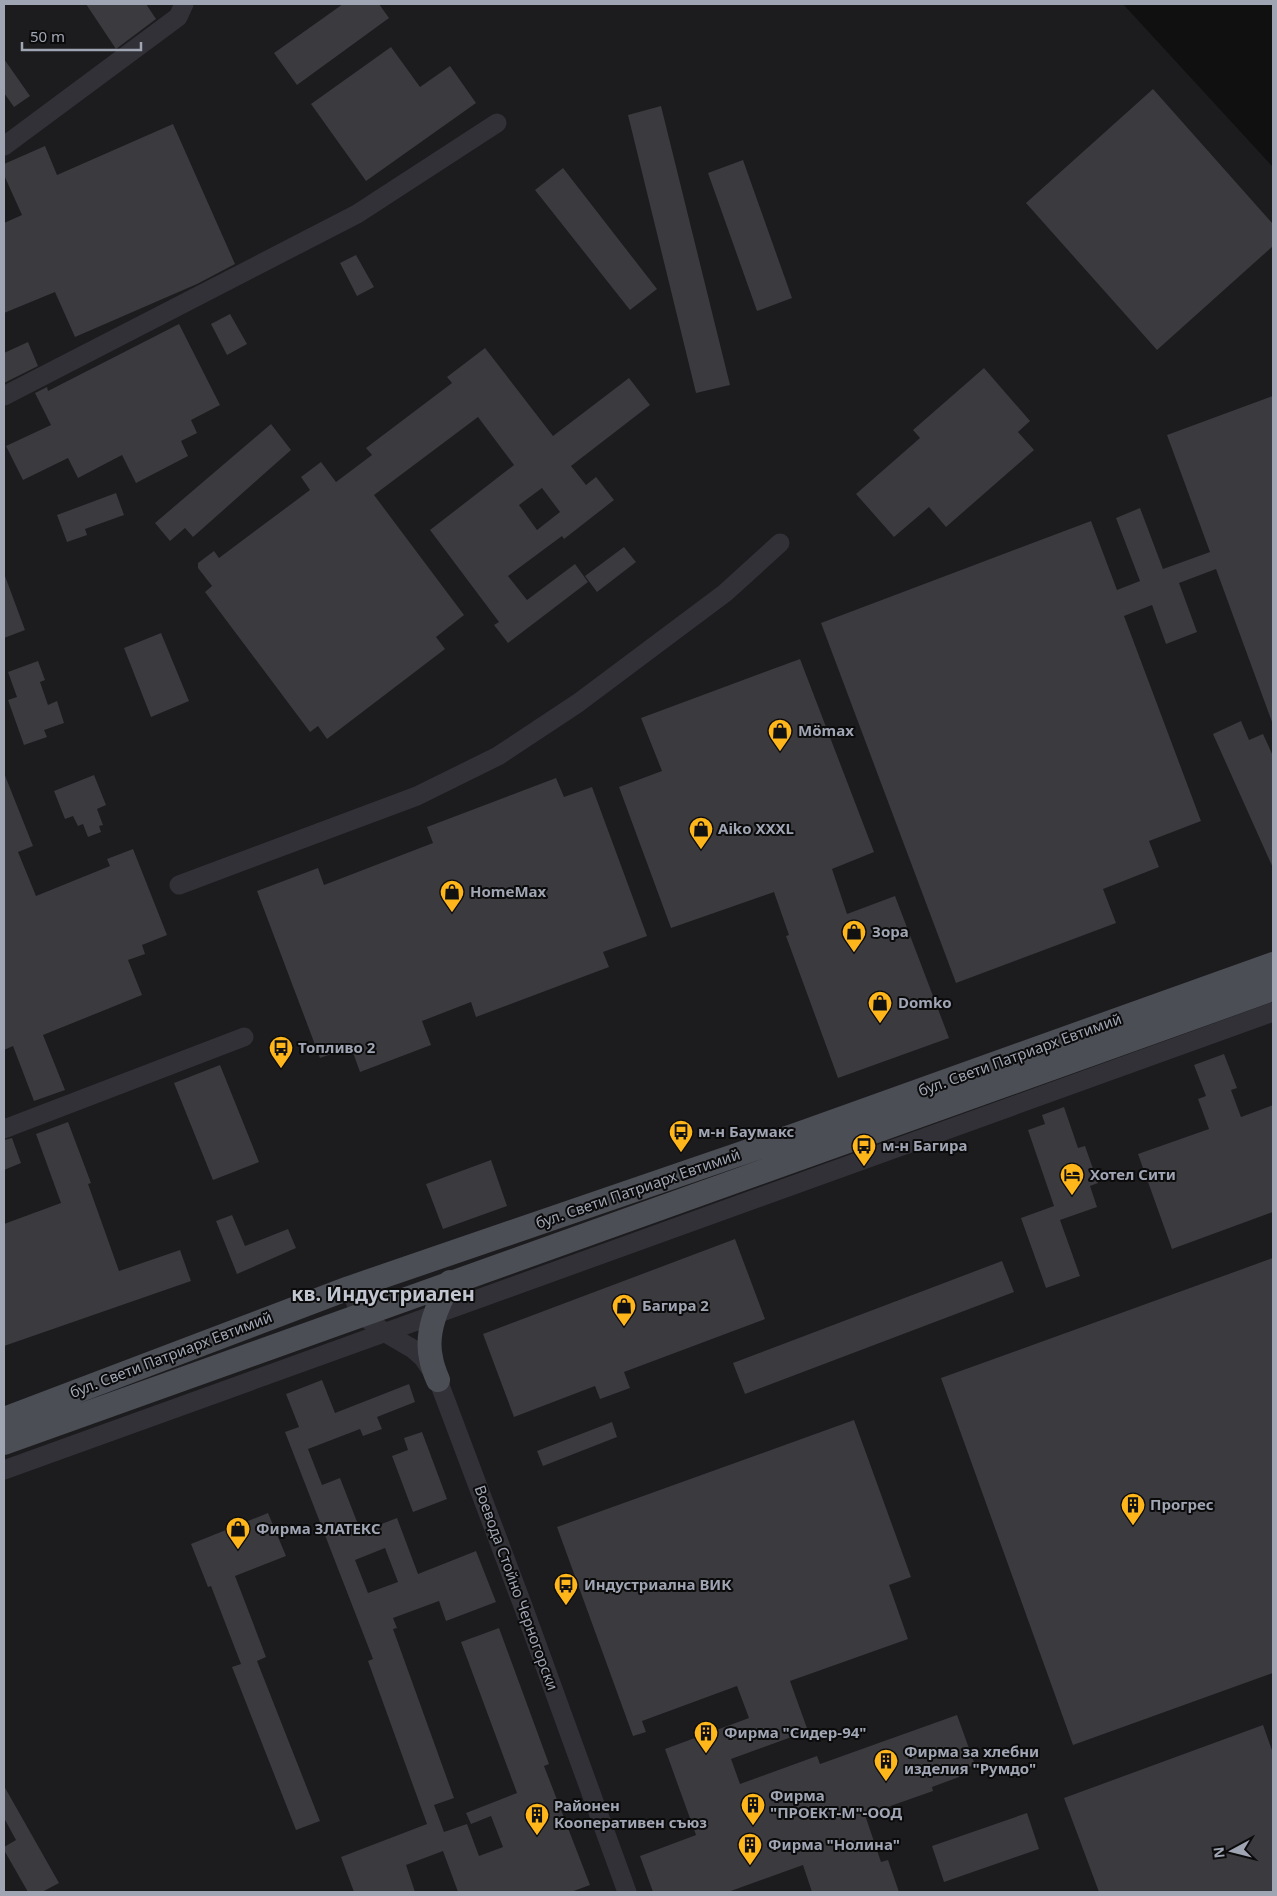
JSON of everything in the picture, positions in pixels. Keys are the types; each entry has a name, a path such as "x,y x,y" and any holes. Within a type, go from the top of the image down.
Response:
{"main road":[{"name":"бул. Свети Патриарх Евтимий","path":"4,1419 349,1288 798,1134 1273,964"},
{"name":"бул. Свети Патриарх Евтимий","path":"4,1443 1273,989"},
{"path":"438,1380 430,1356 430,1341 436,1313 450,1282"}],"street":[{"path":"4,146 178,17 184,4"},
{"path":"4,396 357,214 497,123"},
{"path":"180,885 417,796 498,756 578,703 725,594 780,543"},
{"path":"4,1470 1273,1012"},
{"path":"4,1129 244,1037"},
{"path":"349,1288 361,1314"},
{"name":"Воевода Стойно Черногорски","path":"361,1314 384,1332 414,1349 423,1358 438,1380 627,1892"}],"shaded area":[{"path":"4,4 1123,4 1273,167 1273,1892 4,1892"}],"building":[{"path":"86,4 146,4 156,19 116,49"},
{"path":"343,4 379,4 389,18 297,85 274,53"},
{"path":"391,47 420,87 450,66 476,103 366,181 311,104"},
{"path":"4,59 30,96 14,107 4,93"},
{"path":"1153,89 1273,224 1273,246 1157,350 1026,203"},
{"path":"661,106 730,385 696,393 628,115"},
{"path":"173,124 235,264 197,284 75,337 55,292 4,313 4,223 22,215 4,175 4,164 45,146 57,175"},
{"path":"743,160 792,298 757,311 708,173"},
{"path":"563,168 657,289 630,310 535,190"},
{"path":"356,255 374,287 357,296 340,263"},
{"path":"230,314 247,344 227,355 211,324"},
{"path":"179,324 220,405 191,420 197,433 181,441 188,456 136,483 122,455 78,478 68,458 23,480 6,446 51,425 35,393 47,387 48,391"},
{"path":"28,342 38,366 4,383 4,353"},
{"path":"485,348 553,436 629,378 650,405 571,466 586,485 596,477 614,500 564,539 562,536 508,576 527,600 575,564 588,582 508,643 494,625 499,622 430,530 514,465 478,417 374,495 464,615 436,637 445,649 327,739 318,726 310,732 205,592 212,586 198,568 198,563 214,551 219,558 310,490 301,477 321,462 336,482 372,455 366,448 452,383 447,377","holes":["542,488 560,512 537,530 519,505"]},
{"path":"984,368 1030,421 1018,432 1034,450 946,527 929,507 894,537 856,494 920,438 913,430"},
{"path":"1273,396 1273,722 1216,569 1179,583 1197,632 1166,644 1152,605 1124,616 1201,821 1149,841 1159,867 1103,889 1116,923 956,983 821,623 1091,521 1117,590 1140,581 1116,518 1140,508 1163,569 1210,552 1167,435"},
{"path":"271,424 291,450 193,537 185,528 170,541 155,523"},
{"path":"116,493 124,515 85,529 87,535 67,542 57,515"},
{"path":"624,547 636,562 597,592 585,576"},
{"path":"4,576 25,630 4,638"},
{"path":"161,633 189,701 151,717 124,648"},
{"path":"800,659 874,852 832,869 847,914 895,896 949,1038 838,1078 786,936 789,935 774,892 671,928 619,787 662,771 641,718"},
{"path":"38,661 45,680 40,682 48,705 57,701 64,723 44,730 47,737 24,745 8,700 17,697 8,672"},
{"path":"1241,721 1249,740 1263,734 1273,756 1273,868 1213,734"},
{"path":"4,773 33,846 18,852 36,896 110,866 107,859 133,849 167,935 142,945 145,954 128,960 142,995 43,1035 65,1090 34,1101 13,1046 4,1050"},
{"path":"94,775 106,805 97,809 103,825 99,826 101,832 88,837 83,824 78,826 73,816 65,819 54,791"},
{"name":"HomeMax","path":"556,778 564,797 592,787 647,936 603,952 609,967 476,1017 471,1002 422,1021 431,1045 360,1072 351,1047 320,1058 257,891 318,868 324,885 433,843 427,827"},
{"path":"1224,1054 1237,1088 1231,1090 1241,1117 1273,1105 1273,1212 1172,1249 1138,1154 1209,1129 1198,1099 1206,1096 1194,1065"},
{"path":"220,1065 259,1162 213,1180 174,1083"},
{"name":"Хотел Сити","path":"1064,1107 1078,1148 1085,1146 1098,1183 1090,1186 1097,1207 1060,1220 1080,1276 1046,1288 1021,1218 1054,1206 1028,1130 1045,1124 1042,1115"},
{"path":"68,1122 91,1183 88,1184 119,1271 180,1250 191,1281 4,1346 4,1224 61,1203 36,1134"},
{"path":"12,1138 21,1163 4,1170 4,1140"},
{"path":"491,1160 507,1206 443,1229 426,1184"},
{"path":"232,1215 245,1246 288,1229 296,1248 237,1274 216,1221"},
{"name":"Багира 2","path":"735,1239 765,1319 624,1372 630,1388 600,1399 595,1386 514,1417 483,1334"},
{"name":"Прогрес","path":"1273,1258 1273,1673 1073,1745 941,1378"},
{"path":"1002,1261 1014,1292 745,1394 733,1363"},
{"path":"322,1380 335,1413 409,1384 415,1402 377,1417 382,1429 363,1436 360,1429 308,1449 322,1485 340,1478 361,1532 397,1518 418,1574 476,1551 496,1602 446,1621 439,1601 393,1618 397,1628 393,1629 454,1798 434,1805 444,1832 467,1824 479,1856 503,1847 491,1816 471,1824 466,1813 517,1793 461,1642 499,1628 549,1764 544,1766 590,1885 571,1892 458,1892 443,1851 406,1865 415,1892 354,1892 341,1857 427,1824 368,1661 373,1659 285,1432 299,1427 286,1394","holes":["385,1548 398,1582 368,1593 355,1560"]},
{"path":"854,1420 911,1577 889,1585 908,1639 790,1681 808,1731 731,1759 740,1784 817,1756 820,1764 957,1715 975,1765 957,1771 959,1777 932,1787 933,1791 865,1815 881,1862 888,1860 899,1892 812,1892 803,1865 728,1892 653,1892 640,1856 696,1835 665,1749 749,1718 737,1686 642,1721 646,1732 633,1736 557,1527"},
{"path":"612,1422 617,1437 543,1466 537,1451"},
{"path":"422,1432 447,1499 413,1512 392,1456 408,1450 404,1438"},
{"path":"268,1513 286,1556 235,1576 266,1657 257,1661 320,1821 296,1830 232,1667 241,1664 211,1586 208,1587 191,1544"},
{"path":"1263,1725 1273,1753 1273,1892 1099,1892 1064,1798"},
{"path":"4,1786 59,1883 42,1892 28,1892 4,1850 4,1847 16,1840 4,1818"},
{"path":"1027,1813 1039,1849 944,1882 932,1846"}],"place":[{"name":"Mömax","path":"780,752"},
{"name":"Aiko XXXL","path":"701,850"},
{"name":"HomeMax","path":"452,913"},
{"name":"Зора","path":"854,953"},
{"name":"Domko","path":"880,1024"},
{"name":"Топливо 2","path":"281,1069"},
{"name":"м-н Баумакс","path":"681,1153"},
{"name":"м-н Багира","path":"864,1167"},
{"name":"Хотел Сити","path":"1072,1196"},
{"name":"Багира 2","path":"624,1327"},
{"name":"Прогрес","path":"1133,1526"},
{"name":"Фирма ЗЛАТЕКС","path":"238,1550"},
{"name":"Индустриална ВИК","path":"566,1606"},
{"name":"Фирма \"Сидер-94\"","path":"706,1754"},
{"name":"Фирма за хлебни изделия \"Румдо\"","path":"886,1782"},
{"name":"Фирма \"ПРОЕКТ-М\"-ООД","path":"753,1826"},
{"name":"Районен Кооперативен съюз","path":"537,1836"},
{"name":"Фирма \"Нолина\"","path":"750,1866"}],"district":[{"name":"кв. Индустриален","path":"383,1294"}]}
